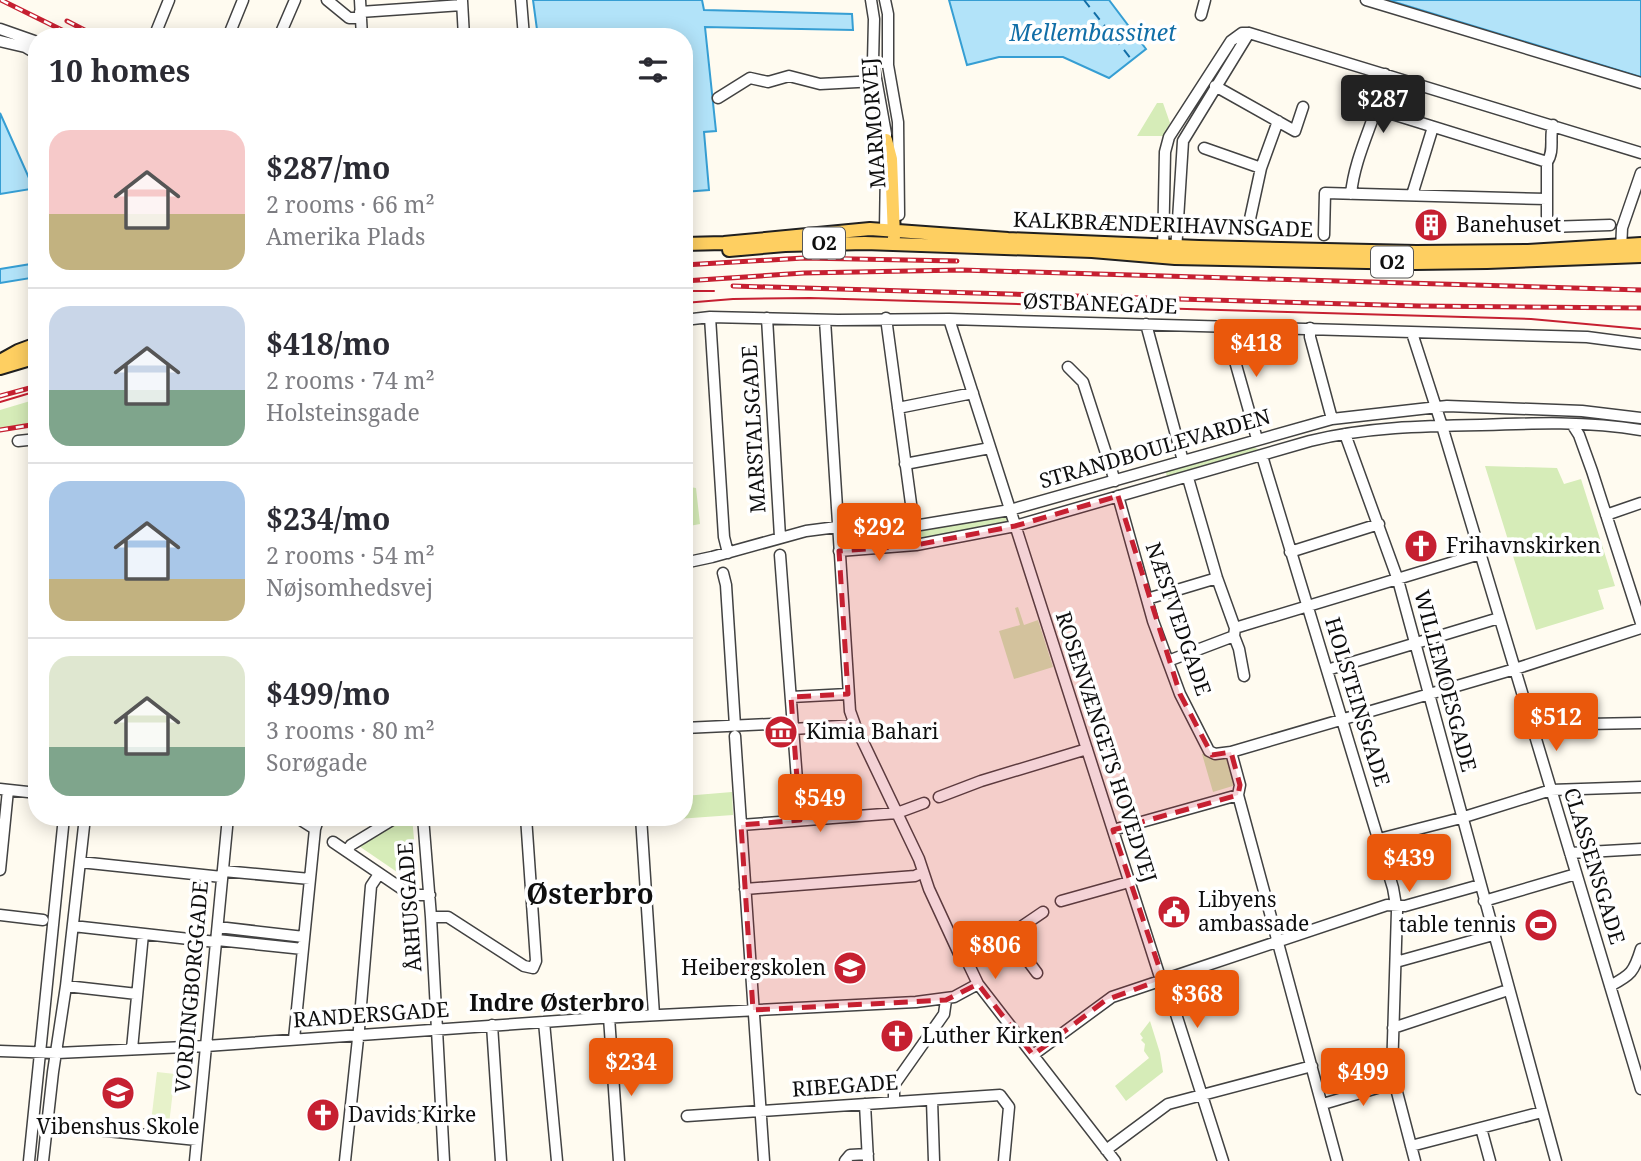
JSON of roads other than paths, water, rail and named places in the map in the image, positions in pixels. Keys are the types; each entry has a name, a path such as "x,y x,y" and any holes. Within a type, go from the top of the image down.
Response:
{"main road":[{"path":"886,140 891,159 892,235 899,244"},
{"name":"KALKBRÆNDERIHAVNSGADE","path":"693,243 892,230 1169,252"},
{"name":"KALKBRÆNDERIHAVNSGADE","path":"693,251 833,243 899,244 1427,263 1621,251 1641,244"},
{"name":"KALKBRÆNDERIHAVNSGADE","path":"1621,251 1641,256"},
{"path":"0,361 28,347"},
{"path":"0,368 28,358"}],"street":[{"path":"158,28 169,0"},
{"path":"232,28 243,0"},
{"path":"283,28 295,0"},
{"path":"327,0 349,18 434,3 462,2 463,28"},
{"path":"359,0 362,28"},
{"path":"521,0 523,28"},
{"name":"MARMORVEJ","path":"870,0 874,19 873,62 886,140"},
{"name":"MARMORVEJ","path":"885,0 888,14 888,65 898,122 892,230"},
{"path":"1201,15 1205,0"},
{"path":"1366,0 1641,83"},
{"path":"0,29 28,39"},
{"path":"1169,252 1178,201 1174,189 1172,151 1186,134 1245,33"},
{"path":"1169,252 1175,125 1231,41 1245,33 1641,153"},
{"path":"0,41 28,49"},
{"path":"1350,194 1353,176 1385,74"},
{"name":"MARMORVEJ","path":"718,98 750,78 768,82 789,76 820,84 876,80"},
{"path":"1215,86 1294,131 1303,107"},
{"path":"1376,109 1547,162"},
{"path":"1248,228 1261,168 1278,121"},
{"path":"1553,125 1550,132 1551,156 1547,162 1547,227 1610,225"},
{"path":"1412,195 1433,127"},
{"path":"1204,148 1261,168"},
{"path":"1621,251 1622,229 1641,173"},
{"path":"1324,235 1325,193 1547,199"},
{"path":"710,317 724,537 728,553"},
{"name":"MARSTALSGADE","path":"767,318 780,537"},
{"path":"886,318 914,526"},
{"name":"ØSTBANEGADE","path":"693,319 886,318 1310,328 1587,337 1641,344"},
{"name":"ROSENVÆNGETS HOVEDVEJ","path":"949,319 1129,882 1159,974 1167,986 1223,1161"},
{"path":"825,320 850,711 960,956 968,963 978,984 1115,1161"},
{"path":"1146,324 1183,461"},
{"path":"1225,326 1258,439"},
{"path":"1310,328 1310,337 1332,419"},
{"name":"CLASSENSGADE","path":"1412,333 1641,1089"},
{"path":"1068,368 1083,382 1115,481"},
{"path":"898,408 972,393"},
{"name":"STRANDBOULEVARDEN","path":"693,561 780,537 837,527 914,526 1010,510 1332,419 1434,406 1556,409 1641,418"},
{"name":"STRANDBOULEVARDEN","path":"839,551 916,545 1015,526 1310,441 1345,434 1442,426 1641,430"},
{"path":"1338,1161 1238,795 1240,785 1231,752 1515,669 1641,625 1577,428"},
{"name":"WILLEMOESGADE","path":"1345,434 1398,580 1556,1161"},
{"path":"18,441 28,440"},
{"path":"905,464 990,448"},
{"name":"HOLSTEINSGADE","path":"1262,456 1393,888 1397,911 1394,1083 1415,1161"},
{"path":"1188,478 1239,649 1244,676"},
{"name":"NÆSTVEDGADE","path":"1118,496 1147,599 1180,694 1209,751 1214,754 1231,752"},
{"path":"1606,515 1641,503"},
{"path":"1290,552 1379,524"},
{"path":"1168,661 1234,632 1480,554"},
{"path":"780,555 800,820"},
{"path":"723,572 764,1161"},
{"path":"1147,599 1217,578"},
{"path":"1327,670 1499,618"},
{"path":"791,697 848,694"},
{"path":"1532,725 1641,723"},
{"path":"693,729 735,731 855,725"},
{"path":"939,797 981,781 1087,749"},
{"path":"1379,839 1461,818 1551,790 1641,787"},
{"path":"0,870 4,790 28,792"},
{"path":"1113,830 1238,795"},
{"path":"741,825 897,813 924,803"},
{"path":"29,1161 63,826"},
{"path":"43,1161 84,826"},
{"name":"VORDINGBORGGADE","path":"195,1161 227,826"},
{"path":"310,826 314,829"},
{"path":"294,1040 315,826"},
{"path":"347,851 351,845 382,826"},
{"name":"ÅRHUSGADE","path":"424,826 444,1161"},
{"path":"431,917 448,917 524,966 533,968 536,961 527,826"},
{"path":"642,826 654,1015"},
{"path":"333,842 411,895 430,895"},
{"path":"1570,853 1641,849"},
{"path":"80,862 310,879"},
{"path":"745,889 915,876 923,872"},
{"path":"345,1161 371,886 379,874"},
{"path":"1484,901 1576,874"},
{"path":"1061,901 1129,882"},
{"path":"1033,1055 1112,997 1387,905 1405,906 1479,885"},
{"path":"968,963 1043,912"},
{"path":"0,915 43,920"},
{"path":"73,926 303,949"},
{"path":"218,927 304,937"},
{"path":"132,1049 143,934"},
{"path":"1008,934 1037,973"},
{"path":"1396,962 1493,935"},
{"path":"1610,986 1634,970 1641,949"},
{"name":"RANDERSGADE","path":"40,1053 206,1046 609,1017 946,1000 978,984"},
{"path":"66,986 137,994"},
{"path":"1393,1028 1508,990"},
{"path":"894,1102 894,1085 944,1014 946,1000"},
{"path":"609,1017 620,1161"},
{"path":"544,1022 557,1161"},
{"path":"492,1026 501,1161"},
{"path":"0,1051 40,1053"},
{"path":"1106,1150 1168,1104 1312,1066"},
{"path":"1322,1104 1394,1083"},
{"name":"RIBEGADE","path":"687,1116 1000,1095 1009,1107 1004,1161"},
{"path":"932,1100 934,1161"},
{"path":"845,1161 850,1155 868,1158 865,1104"},
{"path":"1411,1146 1542,1112"},
{"path":"371,1114 402,1118 442,1115"},
{"path":"47,1125 197,1140"},
{"path":"1481,1128 1490,1161"}],"water":[{"path":"533,0 702,0 704,10 852,14 853,30 705,27 716,131 704,132 709,190 693,191 693,28 537,28"},
{"name":"Mellembassinet","path":"949,0 1109,0 1146,49 1109,78 1063,57 999,57 967,65"},
{"path":"1388,0 1641,0 1641,77"},
{"path":"0,113 28,176 28,189 0,194"},
{"path":"28,264 28,278 0,283 0,269"}],"tram line":[{"path":"693,291 714,291"},
{"path":"693,302 810,298 1531,319 1641,329"},
{"path":"0,402 28,394"}],"railway":[{"path":"1,0 58,28"},
{"path":"67,21 81,28"},
{"path":"693,264 804,258 957,261"},
{"path":"693,280 804,273 961,270 1641,290"},
{"path":"733,286 1419,306 1641,308"},
{"path":"0,396 28,388"},
{"path":"0,430 28,425"}],"place":[{"name":"Banehuset","path":"1431,225"},
{"name":"Frihavnskirken","path":"1421,546"},
{"name":"Kimia Bahari","path":"781,732"},
{"name":"Libyens ambassade","path":"1174,912"},
{"name":"table tennis","path":"1541,925"},
{"name":"Heibergskolen","path":"850,968"},
{"name":"Luther Kirken","path":"897,1036"},
{"name":"Vibenshus Skole","path":"118,1093"},
{"name":"Davids Kirke","path":"323,1115"}],"district":[{"name":"Østerbro","path":"590,894"},
{"name":"Indre Østerbro","path":"557,1003"}]}
